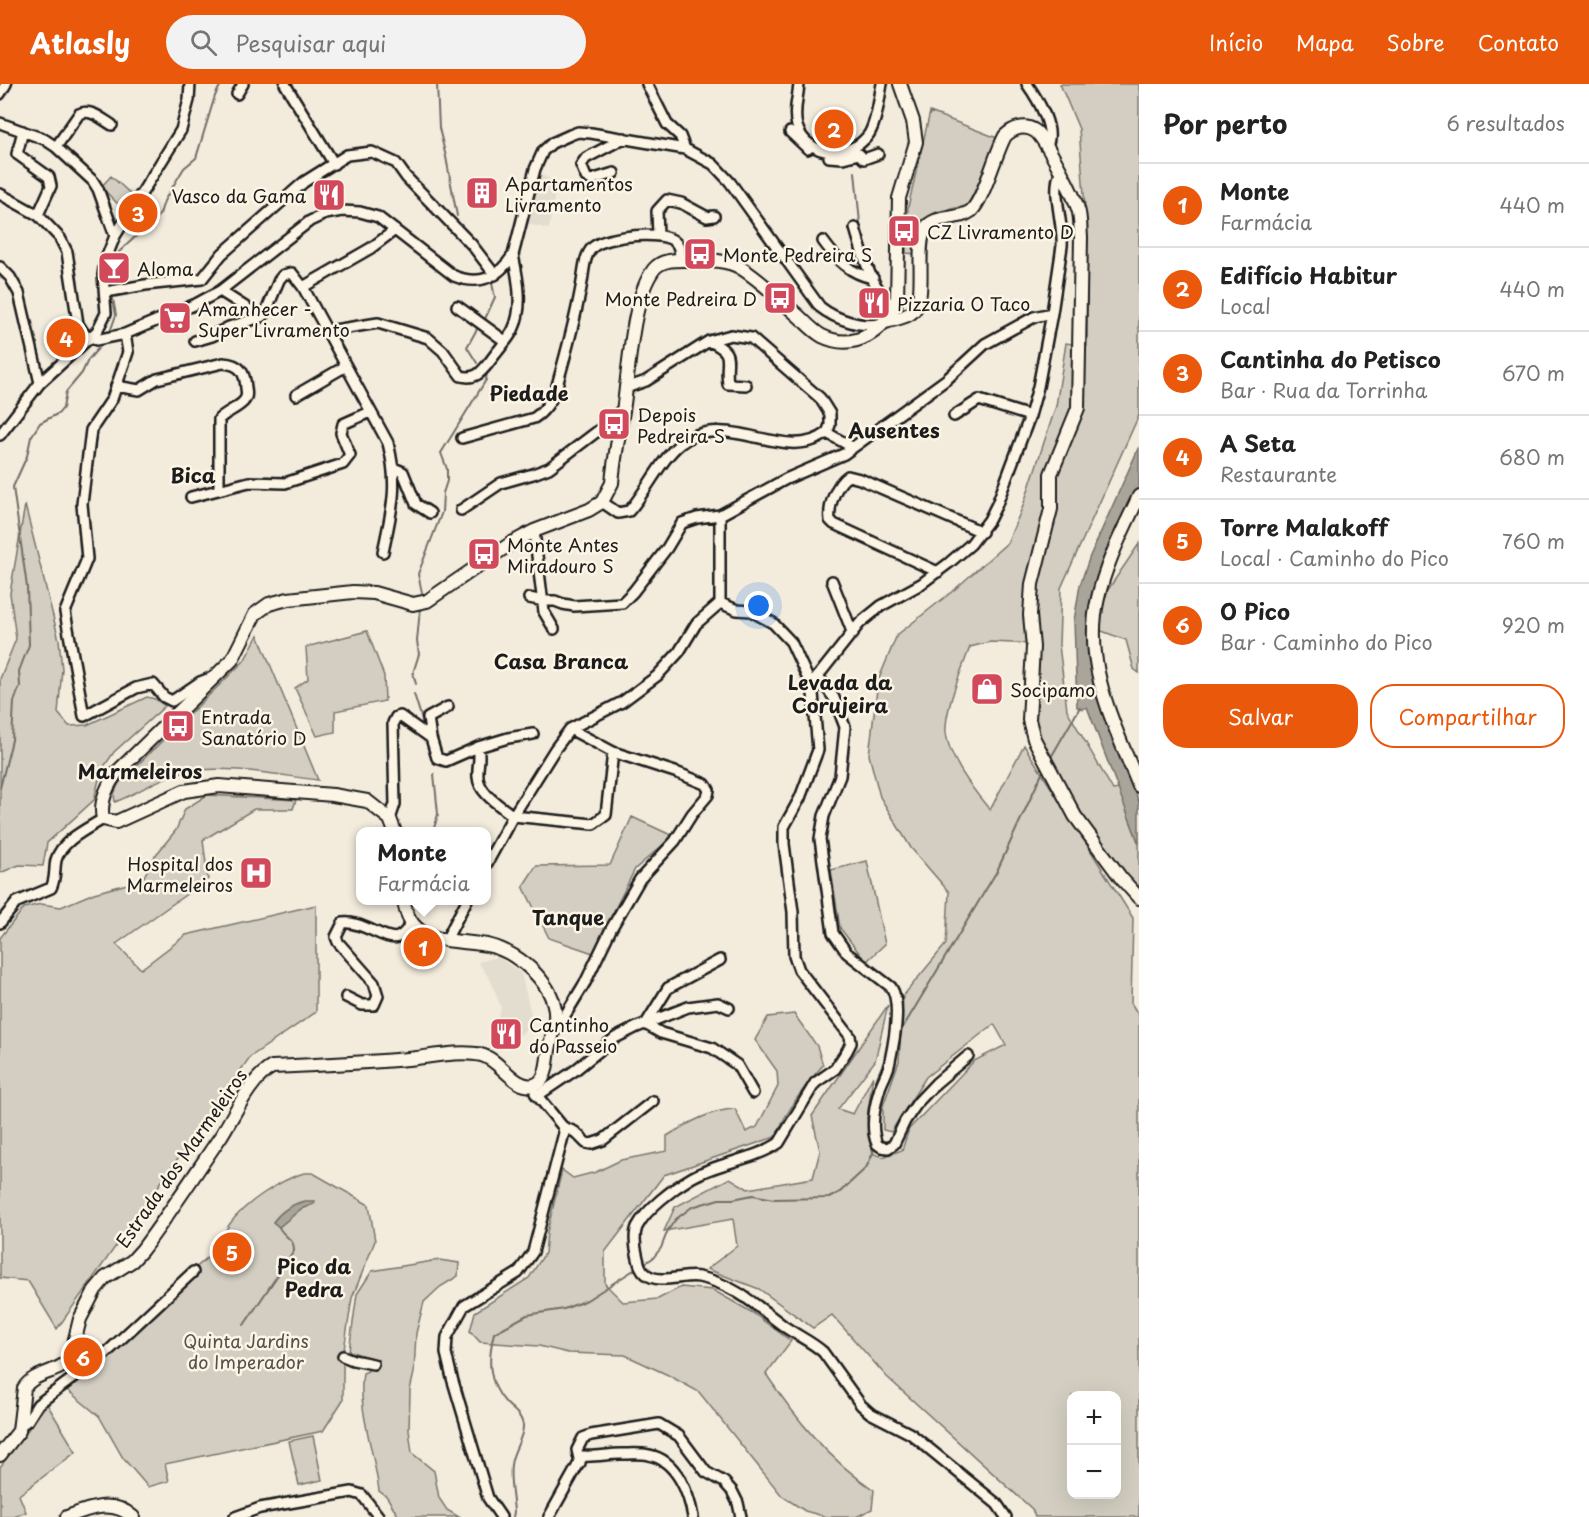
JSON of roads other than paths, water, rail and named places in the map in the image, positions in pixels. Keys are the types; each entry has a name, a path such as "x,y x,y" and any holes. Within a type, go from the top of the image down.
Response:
{"main road":[{"path":"394,827 390,819 367,801 350,797 219,786 184,791 116,822 103,819 102,809 106,789 117,772 218,675 239,648 255,614 269,604 288,598 353,592 374,593 413,604 427,601 497,552 534,531 581,514 602,502 612,483 634,328 645,287 655,267 663,262 680,260 724,262 742,269 780,298 815,332 834,340 852,341 872,334 884,323 894,307 898,293 899,198 916,142 914,121 900,84"},
{"path":"884,323 914,312 918,303 924,232 931,223 963,216 974,207 1005,135 1010,130 1021,127 1033,129 1046,147 1078,209 1080,220 1079,380 1078,408 1051,474 1051,509 1032,584 1030,615 1033,646 1029,720 1034,739 1085,831 1139,898"},
{"path":"1139,496 1110,560 1100,589 1094,626 1095,665 1101,691 1139,786"},
{"path":"406,905 411,923 425,934 501,950 542,980 553,997 555,1019 543,1077 534,1091"},
{"name":"Estrada dos Marmeleiros","path":"0,1455 19,1431 24,1388 43,1373 66,1364 70,1359 80,1319 95,1290 105,1278 132,1262 142,1250 221,1136 253,1083 263,1072 272,1066 382,1061 466,1054 482,1055 494,1061 517,1082 534,1091"},
{"path":"67,1517 95,1507 108,1506 124,1511 133,1517"}],"street":[{"path":"0,94 6,84"},
{"path":"1,434 40,383 97,331 106,313 109,292 103,268 115,236 181,130 189,100 190,84"},
{"path":"237,94 243,84"},
{"path":"285,84 334,164"},
{"path":"647,84 667,124 680,136 685,149"},
{"path":"799,84 795,109 797,126 807,143 819,150 839,152 861,143 869,133"},
{"path":"790,132 806,148 823,156 843,158 858,154 867,144 882,84"},
{"path":"1027,84 1038,101 1046,121 1049,142 1046,147"},
{"path":"56,147 79,114 84,111 112,125"},
{"path":"0,123 44,139 93,181 115,236"},
{"path":"22,130 17,154 49,177 51,181 38,215"},
{"path":"0,194 38,215 60,238 67,252 80,329 90,339 102,340 125,334 196,304 220,291 310,221 325,214 342,211 360,212 378,217 454,276 465,280 479,280 495,275 505,267 513,255 535,169 543,151 561,138 578,132 624,138 685,149 712,164 730,182 820,307 845,320 874,326 884,323"},
{"path":"614,173 591,180 586,177 581,165 586,158 624,138"},
{"path":"109,292 144,285 202,279 222,254 304,182 347,155 372,152 396,163 406,177 472,244 495,275"},
{"path":"858,154 864,159 878,154"},
{"path":"720,603 737,610 752,611 773,623 790,642 809,681 815,679 860,623 881,606 938,572 982,532 997,504 1030,416 1038,387 1063,236 1057,185 1060,173"},
{"path":"658,235 657,211 667,200 681,203 707,217 714,216"},
{"path":"855,228 880,293 894,307"},
{"path":"303,287 371,248 395,230"},
{"path":"462,438 524,422 543,412 555,393 576,314 586,256 593,248 601,243 624,238 658,235 676,242 679,247 680,260"},
{"path":"823,241 844,265 862,276 873,278"},
{"path":"328,331 378,323 428,338 443,351 461,376 470,378 478,375 513,330 519,294 513,255"},
{"path":"0,267 10,277 19,293 40,383"},
{"path":"195,341 261,317 265,314 279,280 283,275 292,273 303,287 328,331 388,443 394,468 394,499 383,552"},
{"path":"220,291 261,317"},
{"path":"457,306 505,341"},
{"path":"529,598 586,606 622,603 667,548 679,526 697,518 720,515 786,479 844,454 947,379 985,344 1034,317 1052,313"},
{"path":"125,334 128,352 112,399 91,430 82,504 87,559 65,612 84,716 136,688 153,684 164,698 172,701 200,682 218,675"},
{"path":"602,502 618,513 629,511 679,444 703,434 715,431 729,432 797,444 812,441 827,433 830,425 830,414 820,398 751,338 731,335 709,341 646,381 626,387"},
{"path":"709,341 723,347 727,353 728,384 746,385"},
{"path":"116,386 139,390 157,379 223,363 232,364 242,370 245,376 247,396 243,402 219,419 219,489"},
{"path":"296,395 346,366"},
{"path":"954,416 979,400 1030,416"},
{"path":"461,510 501,483 549,468 623,409"},
{"path":"191,497 249,482 285,483 343,464 350,455 341,433 343,424 370,412"},
{"path":"827,433 852,447"},
{"path":"394,468 403,472 416,504 430,513"},
{"path":"938,572 834,524 830,520 830,508 843,480 848,476 860,479 982,532"},
{"path":"491,856 513,816 570,729 622,702 657,676 679,652 696,624 720,603 720,515"},
{"path":"534,531 544,612 554,629"},
{"path":"832,581 853,634"},
{"path":"815,679 834,698 845,728 840,776 824,816 820,839 831,924 837,941 847,953 891,987 897,1006 890,1063 880,1088 874,1121 875,1140 881,1147 888,1148 894,1144 905,1121 918,1102 968,1056"},
{"path":"815,679 818,750 800,798 784,826 783,844 793,912 794,956 799,970 850,1036 851,1043 835,1069 815,1083 779,1143 734,1163 715,1167 691,1178 672,1191 642,1219 636,1229 635,1246 640,1267 648,1275 657,1278 700,1278 723,1285 750,1299 823,1352 861,1405 870,1413 911,1434 997,1504 1006,1517"},
{"path":"448,707 429,718 431,738 437,758 440,760 446,761 478,747 508,738 533,734"},
{"path":"390,819 395,804 393,723 396,717 400,716 431,738"},
{"path":"554,1028 564,1017 586,981 640,879 675,841 692,814 708,795 708,786 678,773 613,752 570,729"},
{"path":"478,747 480,759 478,779 482,789 513,816 593,824 606,815 613,752"},
{"path":"0,923 17,902 51,888 57,858 64,848 73,838 103,819"},
{"path":"491,844 496,847"},
{"path":"446,940 464,905"},
{"path":"346,997 362,1005 375,1007 377,991 374,983 338,942 336,937 343,923 357,923 390,938 402,935 411,923"},
{"path":"645,1024 668,988 720,960"},
{"path":"652,1101 596,1143 586,1143 575,1132 563,1127 534,1091 574,1071 615,1038 645,1024 688,1007 718,1003 729,1008"},
{"path":"645,1024 661,1033 712,1048 737,1065 753,1093"},
{"path":"501,1517 488,1498 452,1378 446,1353 447,1337 464,1306 518,1273 533,1251 564,1133 563,1127"},
{"path":"21,1425 28,1420 38,1404 104,1355 193,1272"},
{"path":"344,1356 374,1364"},
{"path":"580,1463 577,1450 584,1438 611,1431 659,1424 679,1436 706,1472 724,1482 732,1491 741,1517"},
{"path":"549,1517 583,1456 650,1455 669,1465 683,1483 690,1500 693,1517"},
{"path":"236,1517 260,1508 291,1501 352,1492 362,1495 379,1517"}],"waterway":[{"path":"119,252 160,214 164,201 184,168 196,158 215,96 221,84"},
{"path":"437,84 439,128 457,216"},
{"path":"855,172 861,233"},
{"path":"111,288 110,264 115,257"},
{"path":"485,319 495,297 491,279"},
{"path":"110,332 116,315 112,294"},
{"path":"477,329 467,347 477,363"},
{"path":"0,788 12,740 14,702 20,686 19,671 29,645 27,587 13,487 27,456 31,437 40,423 59,413 63,408 66,392 101,345"},
{"path":"422,593 418,574 442,512 443,493 447,481 447,469 441,453 486,380 487,372"},
{"path":"416,684 413,673 419,654 417,641 420,609"},
{"path":"414,694 425,729"},
{"path":"1050,759 1080,707"},
{"path":"899,1034 997,871 1044,769"},
{"path":"434,774 438,814 434,827"},
{"path":"870,1118 872,1093 887,1055"},
{"path":"642,1265 653,1258 661,1248 668,1230 676,1219 692,1207 719,1199 753,1195 774,1199 829,1198 840,1192 866,1168 873,1153 871,1138"},
{"path":"244,1325 294,1251 293,1243 279,1227"},
{"path":"513,1517 511,1465 522,1435 523,1425 519,1415 500,1395 492,1378 490,1361 494,1333 527,1315 564,1309 587,1300 637,1268"}],"place":[{"name":"Edifício Habitur","path":"834,129"},
{"name":"Apartamentos Livramento","path":"482,193"},
{"name":"Vasco da Gama","path":"329,195"},
{"name":"Cantinha do Petisco","path":"138,213"},
{"name":"CZ Livramento D","path":"904,231"},
{"name":"Monte Pedreira S","path":"700,254"},
{"name":"Aloma","path":"114,268"},
{"name":"Monte Pedreira D","path":"780,298"},
{"name":"Pizzaria O Taco","path":"874,303"},
{"name":"Amanhecer - Super Livramento","path":"175,318"},
{"name":"A Seta","path":"66,338"},
{"name":"Depois Pedreira S","path":"614,424"},
{"name":"Monte Antes Miradouro S","path":"484,554"},
{"name":"Socipamo","path":"987,689"},
{"name":"Entrada Sanatório D","path":"178,726"},
{"name":"Hospital dos Marmeleiros","path":"256,873"},
{"name":"Monte","path":"423,947"},
{"name":"Cantinho do Passeio","path":"506,1034"},
{"name":"Torre Malakoff","path":"232,1252"},
{"name":"O Pico","path":"83,1357"}],"district":[{"name":"Piedade","path":"529,393"},
{"name":"Ausentes","path":"894,430"},
{"name":"Bica","path":"193,475"},
{"name":"Casa Branca","path":"561,661"},
{"name":"Levada da Corujeira","path":"840,694"},
{"name":"Marmeleiros","path":"140,771"},
{"name":"Tanque","path":"568,917"},
{"name":"Pico da Pedra","path":"314,1278"}],"park label":[{"name":"Quinta Jardins do Imperador","path":"246,1350"}]}
